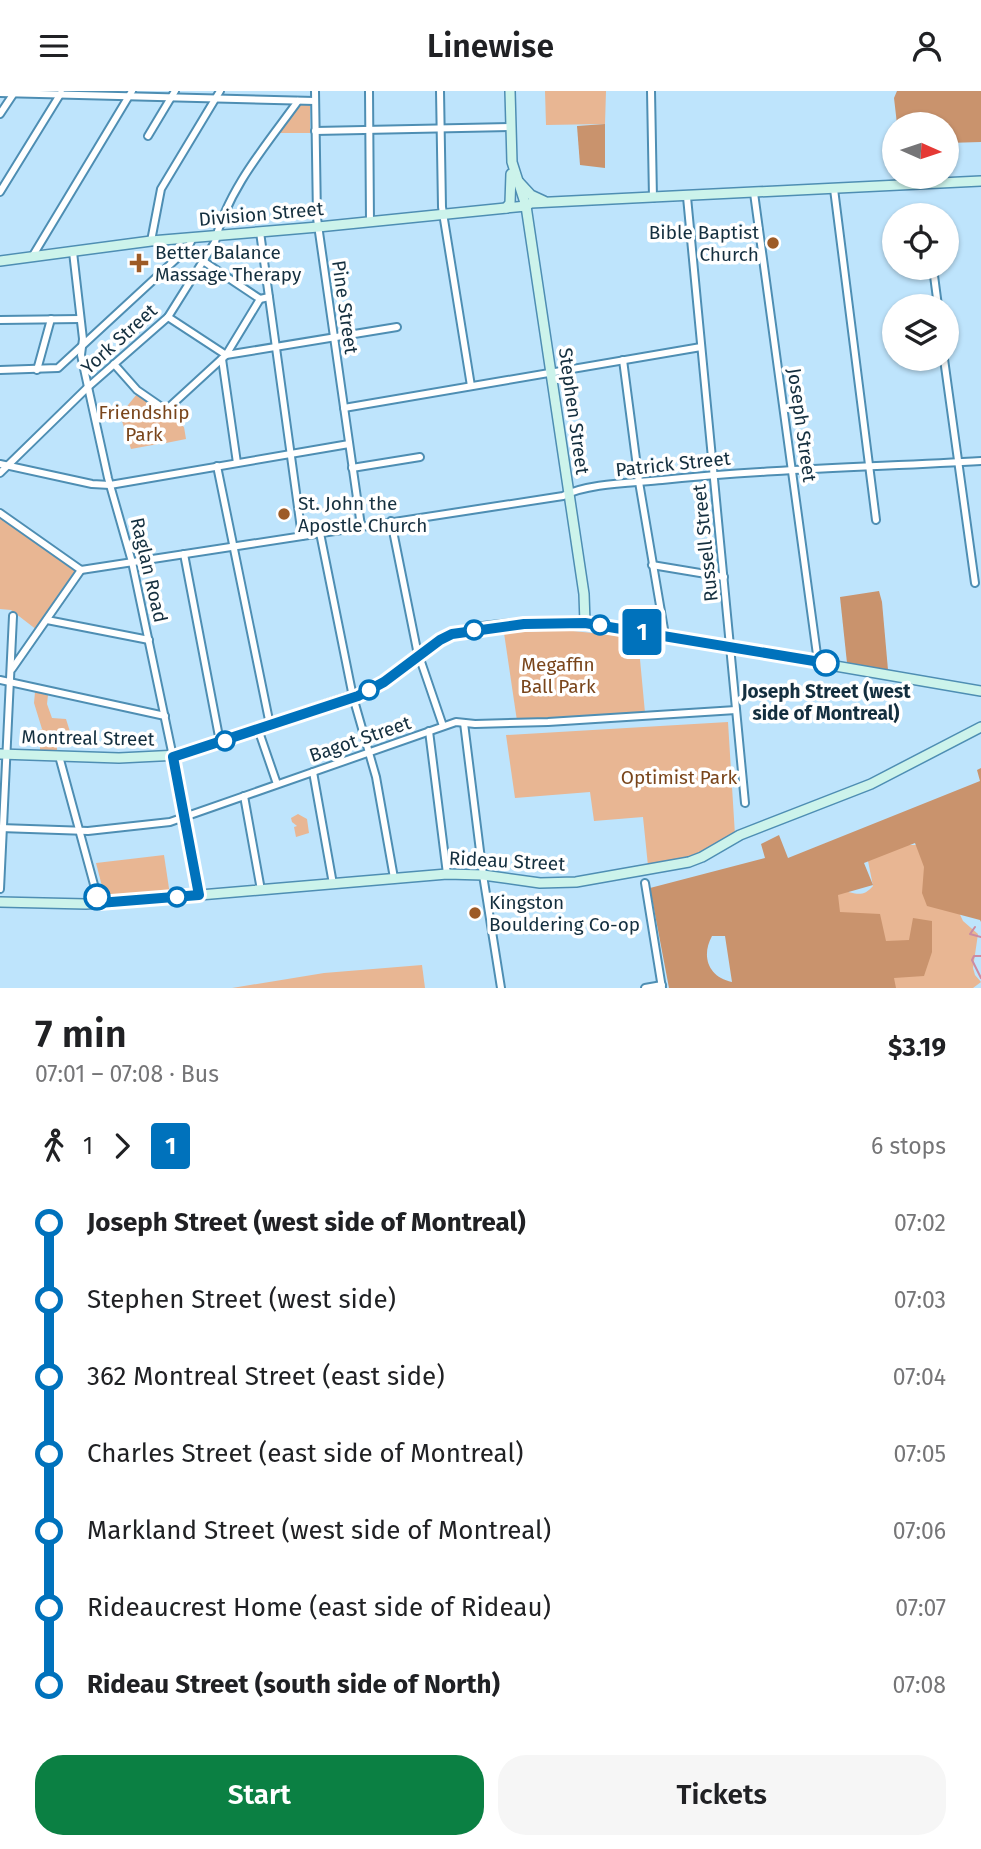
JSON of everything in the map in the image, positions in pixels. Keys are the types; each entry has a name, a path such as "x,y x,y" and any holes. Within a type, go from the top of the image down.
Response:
{"main road":[{"path":"506,208 510,203 512,162 510,91"},
{"name":"Stephen Street","path":"512,162 526,206 569,493 585,623"},
{"path":"516,178 531,195 547,202"},
{"name":"Division Street","path":"0,261 151,241 370,222 547,202 981,181"},
{"name":"Division Street","path":"526,206 532,208 570,202"},
{"name":"Montreal Street","path":"3,754 173,757 354,697 384,682 440,640 462,631 524,624 585,623 981,691"},
{"name":"Rideau Street","path":"0,902 99,903 447,874 484,875 540,883 576,882 689,862 740,835 871,784 981,727"}],"street":[{"path":"151,241 161,189 220,91"},
{"name":"Pine Street","path":"315,91 318,227 361,526"},
{"path":"369,91 370,222"},
{"path":"440,91 443,214 471,386"},
{"path":"651,91 653,198"},
{"path":"0,114 14,92"},
{"path":"0,93 173,94 214,99 315,101"},
{"path":"0,192 61,93"},
{"path":"33,257 131,94"},
{"path":"148,136 173,94"},
{"name":"York Street","path":"0,473 4,465 88,387 169,317 203,261 236,191 298,101"},
{"path":"316,131 511,127"},
{"path":"834,189 876,520"},
{"name":"Joseph Street","path":"754,193 818,662"},
{"name":"Russell Street","path":"687,197 745,803"},
{"path":"260,232 302,535"},
{"path":"0,370 57,369 188,248 193,237"},
{"name":"Raglan Road","path":"73,251 81,355 110,485 132,562 199,895"},
{"path":"203,261 260,299"},
{"path":"114,364 137,390 166,410 224,357 260,299 269,297"},
{"path":"169,317 224,357 397,327"},
{"path":"37,370 51,319"},
{"path":"0,320 80,319"},
{"path":"344,408 701,347"},
{"path":"224,357 237,463"},
{"path":"623,360 639,482 664,635"},
{"path":"946,371 975,583"},
{"path":"4,465 92,484 110,485 349,444"},
{"path":"352,468 420,457"},
{"name":"Patrick Street","path":"81,570 639,482 714,475 981,461"},
{"path":"217,466 270,725"},
{"path":"0,513 81,570 11,671"},
{"path":"391,521 419,656 443,726"},
{"path":"320,533 354,697 370,752 394,878"},
{"path":"184,554 220,742"},
{"path":"652,565 724,577"},
{"path":"0,889 3,754 13,616"},
{"path":"47,620 149,640"},
{"path":"0,680 165,716"},
{"name":"Bagot Street","path":"2,828 79,831 159,824 456,722 548,722 736,710"},
{"path":"464,723 501,988"},
{"path":"258,729 277,784"},
{"path":"429,731 447,874"},
{"path":"60,756 99,903"},
{"path":"313,772 333,884"},
{"path":"244,796 261,890"},
{"path":"645,883 662,987 645,988"}],"green space":[{"path":"545,91 606,91 605,124 546,125"},
{"path":"300,104 310,105 310,133 278,133"},
{"name":"Friendship Park","path":"137,394 184,427 186,439 166,443 165,437 158,438 158,444 131,449 120,415"},
{"path":"0,515 76,570 37,630 11,610 0,609"},
{"name":"Megaffin Ball Park","path":"564,630 638,638 645,713 517,721 504,633"},
{"path":"35,692 48,695 47,704 52,718 66,719 71,735 57,734 57,752 40,751 42,729 34,703"},
{"name":"Optimist Park","path":"728,722 735,835 684,860 648,866 643,817 594,821 590,792 515,798 506,735"},
{"path":"298,814 307,819 309,833 296,837 294,827 297,826 291,818"},
{"path":"904,845 936,845 963,921 978,934 973,968 981,982 973,988 842,988 816,893 840,891 858,894 869,890 873,886 867,856"},
{"path":"164,855 170,895 105,898 96,863"},
{"path":"422,965 425,988 232,988 324,973"}],"shaded area":[{"path":"897,91 981,91 981,142 959,143 959,112 896,112 894,98"},
{"path":"605,124 605,168 580,165 577,126"},
{"path":"879,591 888,670 847,663 840,597"},
{"path":"981,768 981,922 927,906 922,893 924,867 915,843 864,863 873,885 838,895 840,912 880,914 886,941 909,940 913,918 932,921 932,952 924,976 894,978 896,988 669,988 650,888 765,858 761,844 779,835 788,858 980,781 977,770","holes":["712,936 725,936 732,982 717,976 707,958"]}],"waterway":[{"path":"975,927 970,934 981,937"},
{"path":"981,956 974,956 972,960 981,978"}],"bus line":[{"name":"1","path":"97,897 99,903 199,895 173,757 358,696 384,682 452,634 524,624 585,623 826,663"}],"place":[{"name":"Bible Baptist Church","path":"773,243"},
{"name":"Better Balance Massage Therapy","path":"139,263"},
{"name":"St. John the Apostle Church","path":"284,514"},
{"name":"Joseph Street (west side of Montreal)","path":"826,663"},
{"name":"Kingston Bouldering Co-op","path":"475,913"}]}
